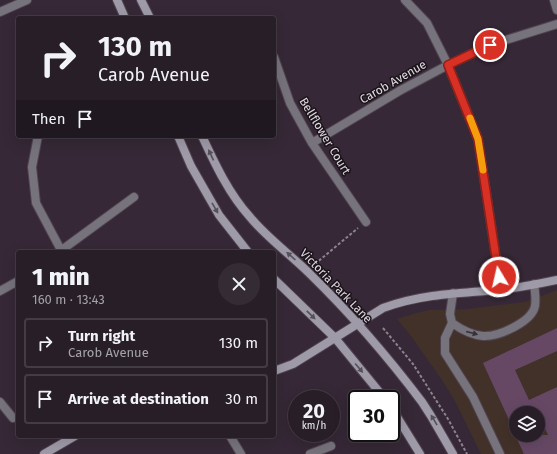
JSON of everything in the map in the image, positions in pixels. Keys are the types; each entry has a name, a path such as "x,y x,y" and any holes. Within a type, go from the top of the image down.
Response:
{"street":[{"path":"0,12 27,0"},
{"path":"116,0 124,16"},
{"path":"141,0 149,16"},
{"path":"405,0 427,23 448,65 478,139 501,290"},
{"path":"554,0 557,10"},
{"name":"Carob Avenue","path":"312,143 448,65 490,45 557,24"},
{"name":"Bellflower Court","path":"276,63 290,102 312,143 366,222"},
{"path":"38,138 32,167 36,203 60,250"},
{"path":"179,138 191,166 219,215 246,250"},
{"name":"Victoria Park Lane","path":"203,138 217,167 240,205 251,218 309,273 358,324 417,396 431,416 453,454"},
{"path":"61,250 134,198"},
{"path":"276,370 293,364 383,308 399,302 415,298 453,293 501,290 557,280"},
{"path":"276,281 335,338 378,390"},
{"path":"0,291 16,282"},
{"path":"452,323 463,331 485,336 520,325 530,316 535,307 534,284"},
{"path":"453,293 450,314 452,323 445,338 445,353 473,397 500,454"},
{"path":"0,402 13,418"},
{"path":"400,421 420,454"},
{"path":"44,454 72,438"},
{"path":"231,438 242,454"},
{"path":"310,454 332,446"}],"path":[{"path":"315,264 366,222"},
{"path":"383,328 413,364 448,419 467,454"}],"shaded area":[{"path":"557,290 557,454 481,454 455,401 444,383 411,336 397,319 429,310 468,309 525,302"}],"building":[{"path":"557,328 557,351 515,370 529,400 557,387 557,454 524,454 518,442 545,442 545,435 548,435 545,428 545,406 509,406 509,420 483,363"}],"slow traffic":[{"path":"470,118 478,139 483,170"}],"route":[{"path":"490,45 448,65 478,139 499,277"}]}
